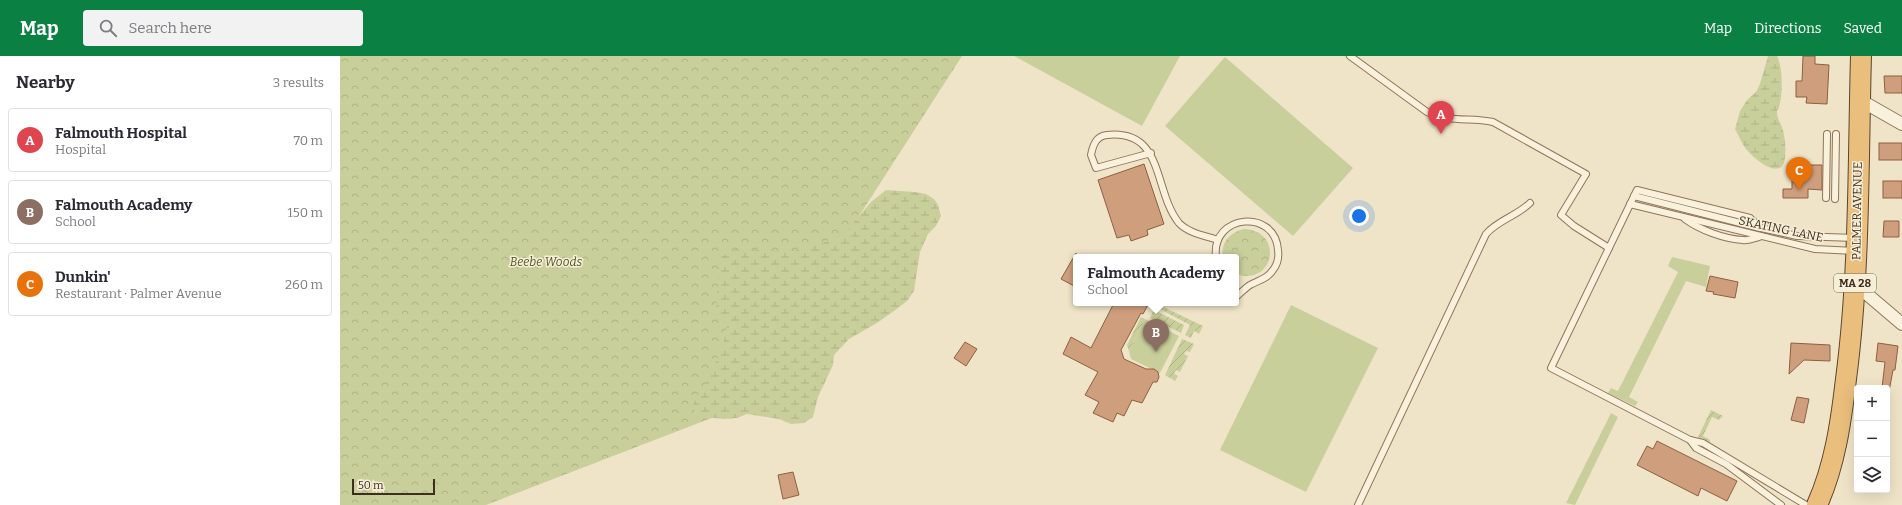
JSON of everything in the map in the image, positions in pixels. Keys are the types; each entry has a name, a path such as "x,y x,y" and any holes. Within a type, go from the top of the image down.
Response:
{"highway":[{"name":"PALMER AVENUE","path":"1817,504 1833,460 1840,425 1851,342 1855,284 1861,56"}],"street":[{"path":"1860,100 1902,124"},
{"path":"1855,284 1902,324"}],"lane":[{"path":"1350,56 1427,112 1439,118 1480,119 1493,122 1586,174 1561,215 1574,226 1608,248"},
{"path":"1150,153 1096,168 1091,155 1096,140 1102,136 1114,134 1123,135 1140,142 1150,153 1174,215 1181,224 1189,230 1218,240"},
{"path":"1826,198 1827,134"},
{"path":"1835,198 1836,134"},
{"path":"1761,228 1635,193 1551,368 1690,440 1703,443 1817,504"},
{"name":"SKATING LANE","path":"1635,193 1750,218 1761,228 1856,244"},
{"path":"1358,505 1483,239 1496,225 1520,212 1530,203"},
{"name":"SKATING LANE","path":"1630,204 1819,250 1856,244"},
{"path":"1681,216 1698,229 1722,236 1744,240 1760,236"},
{"path":"1216,254 1218,240 1230,226 1235,223 1247,221 1265,226 1276,241 1279,253 1273,270 1267,276 1251,284 1239,294"},
{"path":"1773,239 1775,231"},
{"path":"1809,248 1810,237"},
{"path":"1690,440 1696,448 1726,464 1781,505"}],"green space":[{"name":"Beebe Woods","path":"340,56 962,56 735,409 486,505 340,505"},
{"path":"1014,56 1180,56 1142,126"},
{"path":"1768,56 1777,56 1779,61 1782,88 1777,114 1785,138 1785,157 1783,165 1774,169 1768,167 1751,154 1744,146 1735,129 1740,111 1747,100 1756,92 1760,84"},
{"path":"1225,57 1353,168 1293,236 1165,126"},
{"path":"886,190 926,194 934,199 938,205 941,216 936,226 928,234 920,252 914,291 907,301 877,323 849,339 834,355 833,365 818,397 813,417 804,423 791,424 779,419 747,414 737,418 724,419 698,416 693,408 694,403 716,362 725,338 725,320 716,308 720,257 736,249 792,251 820,244 844,234 871,202"},
{"path":"1244,229 1257,232 1265,239 1270,248 1270,257 1266,266 1259,273 1249,276 1239,274 1239,254 1223,254 1225,242 1231,235"},
{"path":"1672,257 1710,266 1706,287 1686,281 1629,397 1638,402 1635,406 1608,393 1611,388 1618,391 1678,272 1668,266"},
{"path":"1291,305 1378,348 1306,492 1220,450"},
{"path":"1161,306 1203,326 1199,334 1194,331 1191,338 1185,335 1190,325 1156,307"},
{"path":"1154,310 1184,325 1181,333 1150,318"},
{"path":"1141,317 1145,319 1129,351 1127,345"},
{"path":"1145,319 1179,336 1160,373 1131,359 1129,351"},
{"path":"1182,339 1194,344 1190,352 1186,351 1184,354 1188,356 1180,372 1176,370 1174,373 1178,376 1175,381 1165,375"},
{"path":"1711,410 1723,416 1719,420 1712,417 1703,436 1710,440 1710,443 1708,444 1698,437"},
{"path":"1611,413 1618,417 1575,505 1566,503"}],"building":[{"path":"1803,56 1815,56 1815,64 1829,65 1827,104 1806,103 1807,97 1796,97 1796,81 1802,81"},
{"path":"1884,76 1902,76 1902,93 1885,93"},
{"path":"1879,143 1902,143 1902,160 1879,160"},
{"path":"1144,164 1164,224 1147,230 1148,235 1131,241 1129,235 1117,238 1098,180"},
{"path":"1792,165 1822,165 1822,190 1808,189 1808,198 1783,198 1783,189 1792,189"},
{"path":"1883,181 1902,181 1902,198 1883,198"},
{"path":"1884,221 1899,221 1899,237 1883,237"},
{"path":"1073,258 1073,285 1061,279"},
{"path":"1710,276 1738,282 1735,298 1713,294 1714,292 1706,291"},
{"path":"1112,306 1147,306 1143,314 1141,313 1121,350 1124,359 1146,369 1154,369 1158,372 1159,377 1157,382 1153,382 1142,403 1132,400 1124,416 1117,413 1113,422 1093,413 1099,402 1085,395 1098,372 1063,354 1071,337 1091,348"},
{"path":"965,342 977,349 966,366 954,358"},
{"path":"1791,343 1830,345 1830,361 1804,360 1789,374"},
{"path":"1878,343 1898,346 1895,370 1893,370 1890,386 1882,385 1885,362 1876,361"},
{"path":"1797,397 1809,399 1804,423 1791,420"},
{"path":"1657,441 1737,481 1727,501 1701,488 1698,496 1637,465 1647,446 1653,449"},
{"path":"793,472 799,495 783,499 778,475"}],"place":[{"name":"Falmouth Hospital","path":"1441,134"},
{"name":"Dunkin'","path":"1799,190"},
{"name":"Falmouth Academy","path":"1156,352"}]}
